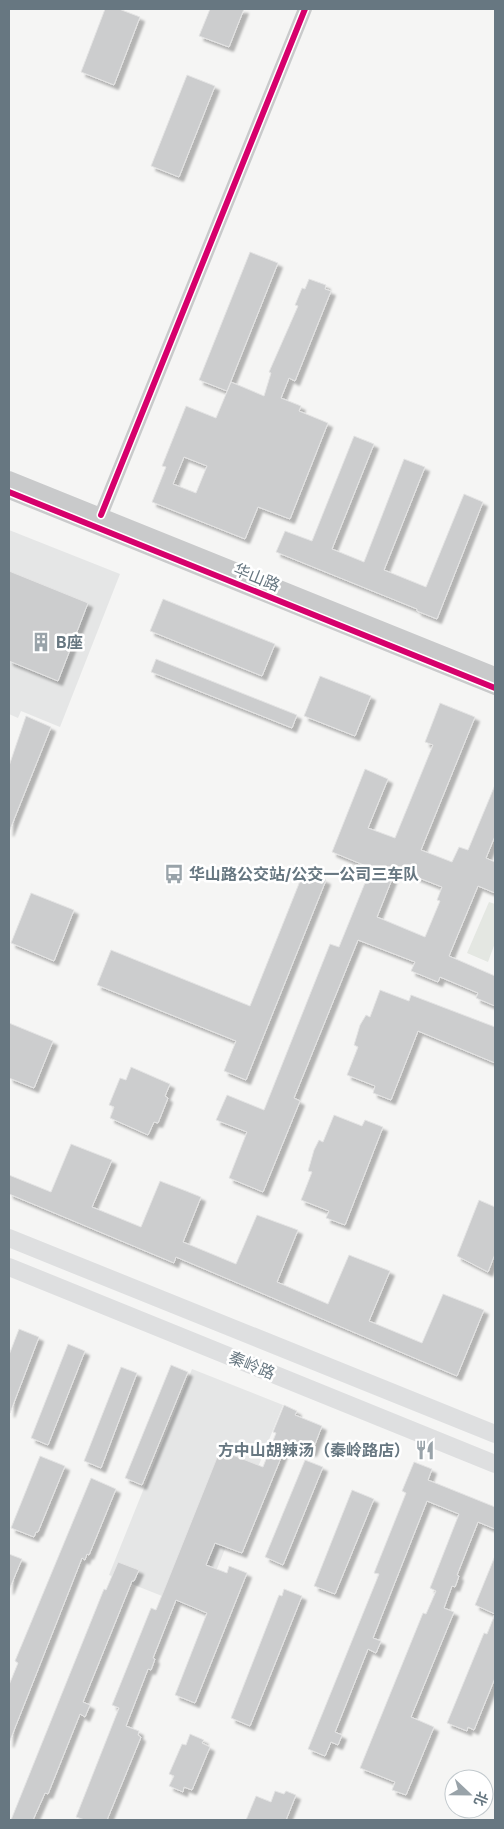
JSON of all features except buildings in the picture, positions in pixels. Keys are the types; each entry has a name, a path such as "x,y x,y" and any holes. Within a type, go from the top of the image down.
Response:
{"main road":[{"name":"秦岭路","path":"9,1238 495,1434"},
{"name":"秦岭路","path":"9,1267 495,1464"}],"street":[{"path":"101,515 305,9"},
{"name":"华山路","path":"9,478 495,674"},
{"name":"华山路","path":"9,492 495,688"}],"shaded area":[{"path":"9,530 120,574 60,727 21,711 18,718 9,714"},
{"path":"489,902 495,904 495,943 488,962 467,953"},
{"path":"192,1369 283,1405 200,1611 109,1575"}],"cycle path":[{"path":"101,515 305,9"},
{"path":"9,492 495,688"}],"place":[{"name":"B座","path":"41,642"},
{"name":"华山路公交站/公交一公司三车队","path":"174,874"},
{"name":"方中山胡辣汤（秦岭路店）","path":"425,1450"}]}
